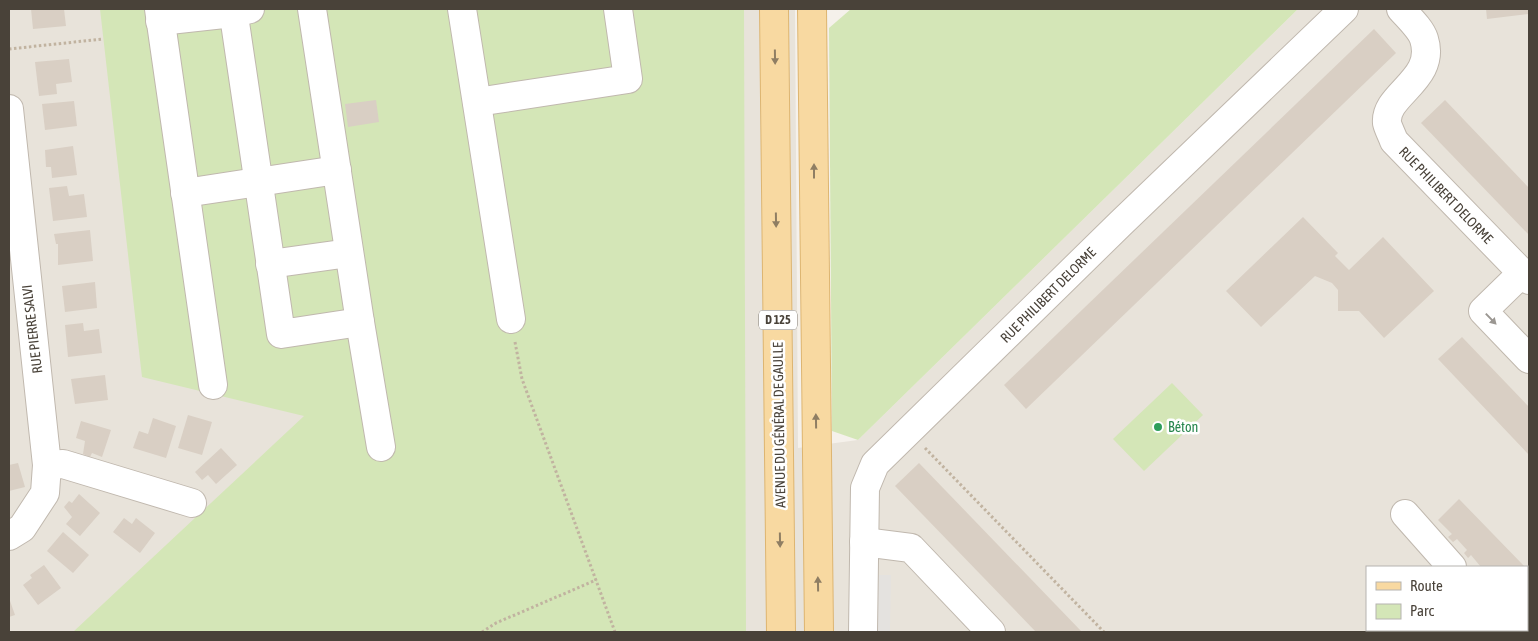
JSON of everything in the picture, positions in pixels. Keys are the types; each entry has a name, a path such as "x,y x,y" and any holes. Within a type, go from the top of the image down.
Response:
{"main road":[{"name":"AVENUE DU GÉNÉRAL DE GAULLE","path":"774,9 781,632"},
{"name":"D 125","path":"812,9 819,632"}],"street":[{"path":"312,9 381,447"},
{"path":"462,9 511,318"},
{"path":"477,102 628,79 618,9"},
{"name":"RUE PHILIBERT DELORME","path":"863,632 865,488 875,464 1120,224 1344,9"},
{"name":"RUE PHILIBERT DELORME","path":"1401,9 1424,38 1427,55 1421,72 1392,106 1387,122 1394,141 1526,277 1483,311 1529,359"},
{"path":"213,385 160,15 239,10 257,181 281,334 360,322"},
{"name":"RUE PIERRE SALVI","path":"9,108 16,255 48,465 45,493 22,528 9,536"},
{"path":"185,193 337,170"},
{"path":"270,264 349,252"},
{"path":"48,465 62,464 192,503"},
{"path":"1405,514 1451,566"},
{"path":"864,542 911,548 991,632"}],"path":[{"path":"9,49 103,39"},
{"path":"511,318 522,379 614,632"},
{"path":"909,431 1104,632"},
{"path":"482,632 496,623 596,580"}],"shaded area":[{"path":"9,9 795,9 798,448 858,440 1298,9 1529,9 1529,632 9,632"},
{"path":"874,575 891,575 890,632 873,632"}],"green space":[{"path":"100,9 744,9 746,632 73,632 304,416 142,377"},
{"path":"851,9 1298,9 858,440 832,431 829,28"},
{"name":"Béton","path":"1172,383 1203,415 1144,471 1113,439"}],"building":[{"path":"31,9 64,9 66,26 33,29"},
{"path":"1486,9 1529,9 1529,14 1487,19"},
{"path":"1374,29 1396,53 1026,409 1004,385"},
{"path":"69,59 72,82 56,84 57,94 39,96 35,62"},
{"path":"376,100 379,122 348,127 345,104"},
{"path":"1445,100 1529,188 1529,235 1421,123"},
{"path":"74,101 77,126 45,130 42,104"},
{"path":"73,146 77,175 52,178 51,167 46,167 45,150"},
{"path":"67,186 69,196 84,194 87,217 53,221 49,188"},
{"path":"1303,217 1338,253 1335,256 1349,270 1383,237 1434,291 1384,338 1359,311 1338,311 1338,290 1332,283 1315,276 1261,327 1226,291"},
{"path":"90,230 93,261 58,265 58,244 56,244 54,234"},
{"path":"95,282 97,308 65,312 62,286"},
{"path":"83,323 84,331 99,329 102,353 68,357 65,325"},
{"path":"1462,337 1529,407 1529,455 1438,359"},
{"path":"105,375 108,400 75,404 71,379"},
{"path":"188,415 212,422 202,455 178,448"},
{"path":"153,418 176,426 166,458 133,448 139,431 148,434"},
{"path":"81,421 111,430 102,457 92,453 90,457 83,454 85,441 76,438"},
{"path":"221,448 237,465 216,484 208,475 202,480 195,472"},
{"path":"18,463 25,487 9,491 9,465"},
{"path":"919,463 1082,632 1036,632 895,486"},
{"path":"79,494 100,513 80,536 66,524 72,517 64,507 69,501 72,503"},
{"path":"1459,499 1524,566 1480,566 1471,555 1468,558 1464,553 1467,550 1457,539 1453,542 1448,537 1452,534 1438,520"},
{"path":"124,518 132,524 136,518 155,533 140,553 113,532"},
{"path":"63,532 89,555 73,573 47,551"},
{"path":"44,565 61,588 38,605 23,585 32,578 30,575"},
{"path":"1528,571 1529,572 1528,614"},
{"path":"9,598 15,615 9,617"}],"place":[{"name":"Béton","path":"1158,427"}]}
